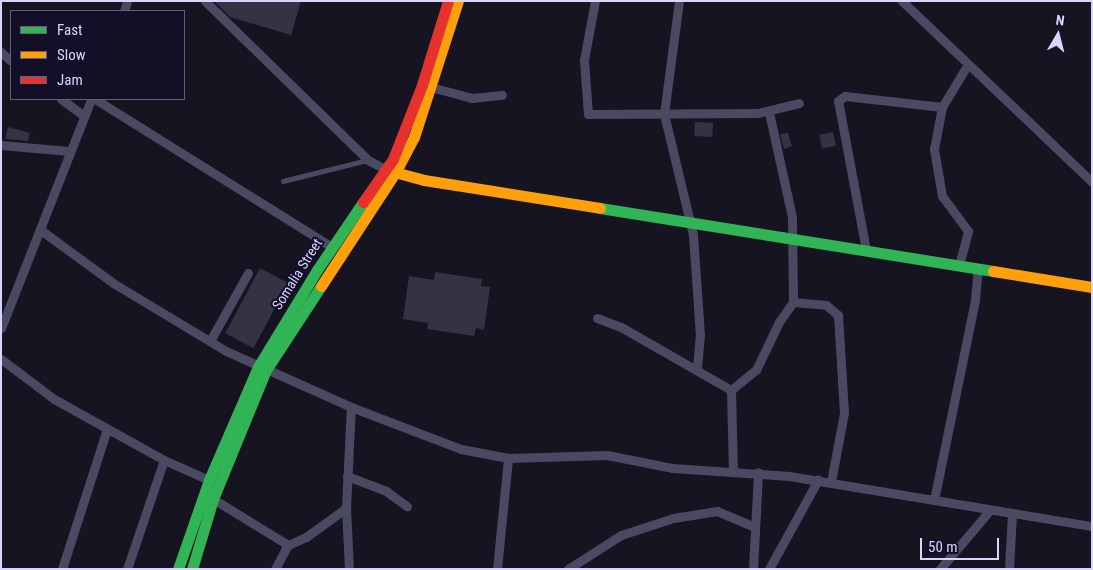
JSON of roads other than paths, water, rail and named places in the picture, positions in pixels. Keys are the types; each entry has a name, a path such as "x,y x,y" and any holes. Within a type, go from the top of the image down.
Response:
{"main road":[{"path":"192,569 208,497 262,369 414,137 448,1"},
{"path":"427,86 458,1"},
{"path":"391,172 1092,287"},
{"name":"Somalia Street","path":"178,569 208,497 209,480 262,369 332,247 391,172"}],"street":[{"path":"205,1 368,160 391,172"},
{"path":"595,1 584,60 585,112 664,114 769,112 799,103"},
{"path":"679,1 664,114 668,142 691,221 700,334 697,369"},
{"path":"902,1 1092,182"},
{"path":"959,264 968,231 942,196 933,158 942,107 968,64"},
{"path":"427,86 479,99 502,95"},
{"path":"866,250 843,137 839,98 845,96 942,107"},
{"path":"63,100 84,116"},
{"path":"1,328 42,231 91,100"},
{"path":"97,100 332,247"},
{"path":"731,390 756,370 779,322 793,302 794,238 788,187 769,112"},
{"path":"1,145 70,152"},
{"path":"42,231 112,283 210,341 262,369 447,445 508,458 603,455 663,467 758,472 831,482 1092,526"},
{"path":"934,500 975,300 978,268"},
{"path":"210,341 248,273"},
{"path":"793,302 826,305 838,315 844,413 831,482"},
{"path":"597,318 621,327 731,390"},
{"path":"1,359 54,399 164,460 209,480"},
{"path":"731,390 733,470"},
{"path":"349,569 346,508 351,407"},
{"path":"62,569 107,429"},
{"path":"497,569 508,458"},
{"path":"127,569 164,460"},
{"path":"753,569 753,526 758,472"},
{"path":"347,476 386,491 407,506"},
{"path":"769,569 818,480"},
{"path":"208,497 288,545"},
{"path":"275,569 288,545 306,537 346,508"},
{"path":"940,569 990,510"},
{"path":"568,569 617,537 673,518 709,511 726,513 753,526"},
{"path":"1009,569 1012,513"}],"lane":[{"path":"283,181 368,160"}]}
